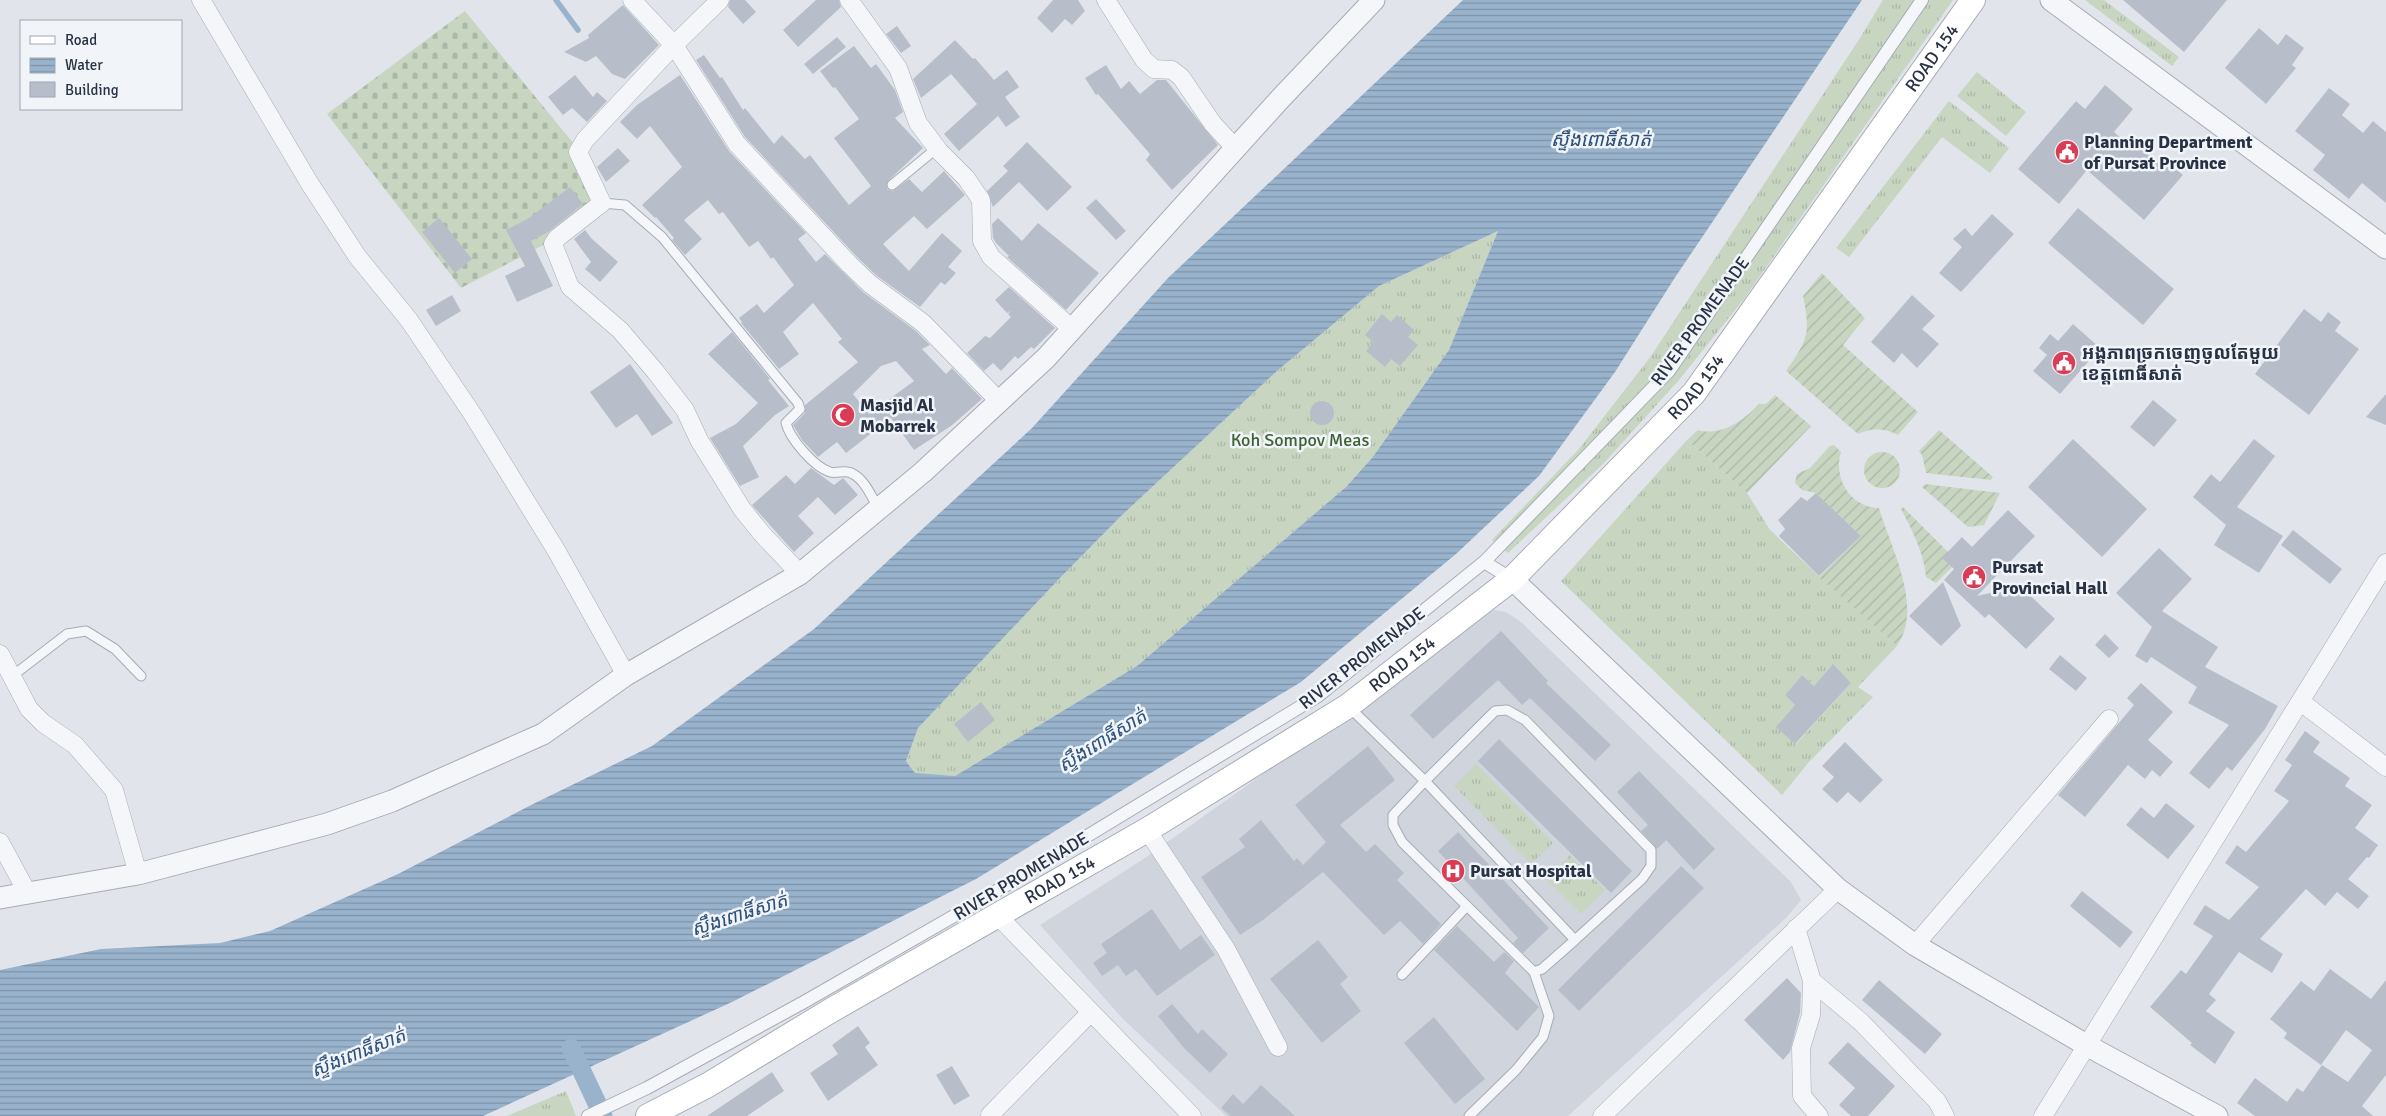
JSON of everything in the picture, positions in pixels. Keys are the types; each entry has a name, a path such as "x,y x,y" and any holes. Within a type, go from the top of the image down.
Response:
{"main road":[{"name":"ROAD 154","path":"653,1115 678,1106 830,1011 1148,830 1348,706 1512,579 1694,393 1973,0"}],"street":[{"path":"201,0 310,184 357,256 409,320 473,415 556,550 626,675"},
{"path":"632,0 674,45 737,144 849,264 870,284 923,323 1000,402"},
{"path":"720,0 674,45 585,140 578,152 602,203 557,238 553,244 570,287 620,330 655,371 685,410 699,440 742,509 763,535 800,574"},
{"path":"849,0 898,68 918,123 937,148 966,178 981,200 982,241 992,257 1071,328"},
{"path":"1106,0 1144,60 1154,69 1172,70 1181,77 1213,124 1236,149"},
{"path":"0,898 138,874 327,824 400,797 543,734 626,675 800,574 880,509 1000,402 1046,358 1071,328 1374,0"},
{"name":"RIVER PROMENADE","path":"588,1116 636,1094 804,1002 980,901 1318,696 1484,562 1669,371 1922,0"},
{"path":"2051,0 2386,248"},
{"path":"1484,562 1512,579 1838,889 1915,945 2088,1046 2217,1116"},
{"path":"2044,1116 2386,564"},
{"path":"0,654 29,708 43,723 75,745 114,790 138,874"},
{"path":"2301,702 2386,767"},
{"path":"1915,945 2109,719"},
{"path":"1148,830 1226,949 1278,1047"},
{"path":"0,842 28,894"},
{"path":"1602,1116 1838,889"},
{"path":"998,916 1192,1116"},
{"path":"1796,928 1812,981 1811,1015 1801,1048 1802,1096 1819,1116"},
{"path":"1812,981 1861,1022 1937,1101 1945,1116"},
{"path":"990,1115 1091,1012"}],"lane":[{"path":"892,185 937,148"},
{"path":"602,203 625,205 662,237 798,403 800,409 786,423 788,430 807,456 830,472 845,471 854,474 862,482 880,509"},
{"path":"11,677 67,634 86,631 115,648 141,676"},
{"path":"1348,706 1425,781 1575,940"},
{"path":"1469,1116 1516,1070 1542,1037 1549,1016 1534,972 1402,842 1393,825 1393,815 1495,711 1507,710 1525,720 1634,830 1651,850 1651,866 1642,879 1542,969 1534,972"},
{"path":"1402,975 1467,906"}],"shaded area":[{"name":"Pursat Hospital","path":"1494,610 1506,612 1521,622 1791,882 1801,900 1786,918 1568,1116 1226,1116 1122,1018 1040,925 1142,860"}],"green space":[{"path":"1883,0 1953,0 1744,299 1679,380 1604,463 1508,553 1492,540 1579,449 1651,356"},
{"path":"2085,0 2104,0 2179,57 2172,66"},
{"path":"465,11 574,144 594,204 551,241 461,288 327,114"},
{"path":"1977,72 2026,112 2006,136 1957,96"},
{"path":"1949,101 2009,148 1990,173 1942,137 1849,257 1836,248"},
{"name":"Koh Sompov Meas","path":"1498,231 1449,350 1372,458 1346,487 1137,666 955,776 916,774 906,761 918,728 1121,516 1278,370 1379,286"},
{"path":"1822,273 1865,318 1843,345 1918,412 1898,435 1878,430 1858,434 1786,371 1803,344 1807,329 1803,296"},
{"path":"1775,395 1811,426 1747,493 1687,440 1698,430 1706,432 1715,431 1732,426 1747,416 1759,404 1766,404"},
{"path":"1939,430 1993,477 1991,480 1926,473 1922,455 1919,451"},
{"path":"1687,440 1747,493 1770,530 1897,646 1858,687 1873,697 1809,762 1782,795 1561,581","holes":["1833,665 1851,683 1796,744 1777,727 1795,705 1785,695 1802,675 1814,686"]},
{"path":"1834,445 1841,452 1839,472 1846,489 1852,497 1860,502 1879,508 1903,578 1907,614 1904,631 1897,646 1819,577 1861,536 1816,493 1802,490 1795,483 1797,474 1810,468 1830,446"},
{"path":"1882,452 1889,453 1895,457 1899,463 1899,477 1895,483 1889,487 1882,488 1875,487 1869,483 1865,477 1864,470 1865,463 1869,457 1875,453"},
{"path":"1925,484 2000,493 1984,525 1968,527 1922,487"},
{"path":"1903,507 1948,552 1952,567 1936,583 1926,577 1920,550 1901,509"},
{"path":"1476,764 1553,843 1531,864 1454,786"},
{"path":"1570,855 1605,890 1581,914 1546,879"},
{"path":"566,1091 576,1116 507,1116"}],"water":[{"name":"ស្ទឹងពោធិ៍សាត់","path":"1463,0 1862,0 1674,279 1615,372 1539,476 1456,554 1301,682 976,879 732,1002 483,1116 0,1116 0,970 101,949 220,943 270,931 398,874 533,804 652,746 814,629 1032,428 1168,278","holes":["1498,231 1449,350 1372,458 1346,487 1137,666 955,776 915,773 906,761 918,728 1121,516 1278,370 1379,286"]}],"building":[{"path":"730,0 745,0 756,12 743,24 728,7"},
{"path":"816,0 839,0 841,7 798,47 783,30"},
{"path":"1053,0 1078,0 1085,11 1072,25 1065,19 1052,33 1037,18"},
{"path":"2123,0 2227,0 2184,52"},
{"path":"623,5 659,45 625,79 612,74 596,56 586,62 564,52 589,38 588,35"},
{"path":"897,26 911,46 901,53 886,34"},
{"path":"2259,28 2278,45 2286,34 2304,48 2292,65 2296,68 2266,104 2225,68"},
{"path":"837,37 846,47 813,74 804,64"},
{"path":"955,40 973,59 975,58 994,80 1007,70 1019,87 1005,97 1020,117 1006,127 998,116 959,151 944,134 977,104 951,74 921,98 913,79"},
{"path":"854,46 871,68 876,64 895,90 903,112 895,118 923,148 888,181 887,189 893,191 909,179 922,192 944,171 965,195 927,229 914,216 883,244 909,271 942,233 962,251 948,267 956,273 945,285 941,282 920,307 877,276 857,257 745,137 696,60 704,55 720,78 722,77 743,110 745,108 774,144 782,135 805,159 810,155 849,205 871,186 834,138 859,119 835,87 833,88 820,71"},
{"path":"1106,65 1121,89 1129,81 1140,94 1157,80 1166,80 1218,145 1172,190 1146,160 1150,154 1098,94 1096,95 1085,78"},
{"path":"575,75 593,97 597,92 607,101 587,122 572,108 563,115 548,97"},
{"path":"680,75 729,151 806,233 798,239 816,262 825,254 863,292 916,331 930,345 922,349 946,374 952,368 982,399 951,426 914,450 891,418 846,453 837,442 818,457 802,440 793,425 805,413 805,405 858,362 838,342 842,339 813,303 783,332 799,354 779,369 741,323 739,318 757,304 764,313 794,285 758,241 749,247 723,212 719,214 708,200 684,220 702,239 685,255 672,240 674,238 656,217 642,205 682,167 650,126 637,139 620,122 637,105","holes":["896,361 914,381 869,414 853,394 881,366"]},
{"path":"2105,85 2133,109 2114,132 2135,150 2138,146 2159,164 2164,159 2183,175 2144,220 2087,170 2059,204 2018,169 2076,101 2085,109"},
{"path":"2329,88 2350,104 2342,115 2363,133 2373,121 2386,132 2386,203 2362,183 2349,199 2313,170 2325,155 2295,131"},
{"path":"1027,142 1072,187 1047,211 1019,182 993,207 987,191 1008,171 1003,166"},
{"path":"618,148 630,161 606,182 597,167"},
{"path":"570,187 583,204 548,232 531,241 553,286 517,302 505,276 525,266 506,230 529,218"},
{"path":"1096,199 1126,231 1116,240 1086,208"},
{"path":"2078,208 2174,289 2143,325 2048,243"},
{"path":"1992,214 2014,234 1961,292 1939,273 1962,247 1953,239 1965,228 1972,236"},
{"path":"439,218 472,259 455,273 422,232"},
{"path":"998,218 1022,241 1038,223 1099,273 1066,310 1007,257 1009,256 996,243 993,238 992,224"},
{"path":"585,230 591,238 618,262 600,282 585,269 591,262 574,239"},
{"path":"1009,287 1055,328 1034,349 1031,347 1018,359 1015,356 1001,371 993,363 984,371 967,353 985,336 990,338 1011,317 1008,314 1011,311 1007,313 995,300"},
{"path":"452,295 461,311 436,326 426,310"},
{"path":"1912,295 1935,316 1922,329 1939,344 1917,368 1902,353 1894,363 1871,342"},
{"path":"2304,309 2321,322 2328,312 2341,322 2335,331 2359,349 2309,415 2255,374"},
{"path":"1382,314 1391,322 1397,315 1414,330 1408,337 1418,345 1400,366 1391,359 1385,367 1366,351 1373,342 1365,335"},
{"name":"អង្គភាពច្រកចេញចូលតែមួយ ខេត្តពោធិ៍សាត់","path":"2073,324 2100,348 2060,394 2033,371 2047,355 2039,348 2050,334 2058,341"},
{"path":"732,332 789,406 775,415 743,446 759,477 740,486 710,438 736,424 758,403 708,354"},
{"path":"630,364 673,423 652,436 637,414 616,428 590,392"},
{"path":"2386,394 2386,425 2366,417"},
{"path":"2153,400 2177,420 2154,447 2130,427"},
{"path":"1322,401 1327,402 1333,408 1333,418 1327,424 1322,425 1317,424 1311,418 1310,413 1311,408 1317,402"},
{"path":"2073,439 2147,509 2102,557 2028,487"},
{"path":"2254,439 2275,456 2237,507 2283,536 2259,573 2214,545 2226,525 2193,497 2211,474 2220,482"},
{"path":"811,468 834,485 843,478 858,495 835,515 818,497 798,516 814,533 794,552 752,505 786,475 795,484"},
{"path":"1816,493 1861,536 1819,576 1779,536 1785,529 1778,520 1801,497 1807,501"},
{"name":"Pursat Provincial Hall","path":"2008,510 2035,536 1977,596 2020,586 2055,619 2026,649 1989,614 1985,618 1944,580 1954,569 1942,558 1962,537 1972,547"},
{"path":"2293,530 2342,569 2330,584 2281,545"},
{"path":"2159,548 2192,579 2162,611 2218,647 2205,667 2278,706 2265,729 2232,771 2227,767 2209,789 2189,773 2229,725 2188,703 2197,687 2151,657 2147,663 2135,656 2152,627 2116,593"},
{"path":"1943,582 1961,626 1941,646 1909,616"},
{"path":"1501,631 1548,681 1546,683 1611,745 1595,761 1530,698 1522,705 1498,680 1433,739 1410,715"},
{"path":"2105,634 2119,648 2109,658 2095,645"},
{"path":"2060,655 2087,678 2076,691 2049,669"},
{"path":"1833,664 1851,683 1795,744 1776,727 1795,705 1785,695 1802,675 1814,686"},
{"path":"2141,683 2173,712 2148,740 2173,762 2160,777 2152,770 2145,779 2128,765 2085,817 2058,795 2134,705 2127,698"},
{"path":"981,702 995,720 968,742 954,724"},
{"path":"2305,731 2320,742 2313,752 2350,778 2345,786 2372,805 2355,828 2378,845 2369,858 2367,857 2348,879 2369,896 2358,909 2337,892 2325,906 2306,889 2260,939 2283,954 2272,973 2239,952 2209,994 2216,1000 2206,1011 2235,1032 2215,1064 2190,1045 2192,1043 2150,1007 2181,970 2186,974 2213,936 2193,924 2205,905 2229,920 2259,887 2225,863 2237,845 2246,852 2289,801 2274,791 2292,765 2285,760"},
{"path":"1499,739 1632,871 1611,893 1478,761"},
{"path":"1845,742 1883,780 1860,803 1848,792 1837,803 1822,789 1834,777 1822,766"},
{"path":"1368,746 1395,780 1340,825 1366,852 1375,844 1404,873 1397,880 1441,924 1423,944 1400,921 1384,935 1323,872 1263,920 1240,935 1201,877 1245,847 1239,839 1261,820 1294,861 1297,858 1303,865 1326,842 1295,805"},
{"path":"1639,771 1715,849 1694,870 1666,840 1657,849 1641,831 1648,825 1617,792"},
{"path":"2166,803 2195,826 2168,859 2126,825 2141,807 2154,818"},
{"path":"1458,832 1549,928 1523,953 1513,943 1518,938 1438,851"},
{"path":"1681,866 1704,888 1579,1011 1558,990"},
{"path":"2082,891 2133,932 2120,948 2070,906"},
{"path":"1152,909 1180,950 1201,935 1215,955 1157,996 1136,969 1126,976 1118,965 1102,976 1093,963 1107,953 1101,944"},
{"path":"1457,926 1494,962 1504,952 1514,961 1505,973 1539,1007 1517,1031 1434,950"},
{"path":"1318,940 1348,977 1340,984 1361,1011 1322,1043 1270,979"},
{"path":"2330,969 2371,999 2386,980 2386,1075 2362,1106 2373,1116 2255,1116 2237,1103 2255,1078 2287,1102 2297,1088 2303,1092 2322,1065 2348,1082 2372,1050 2346,1030 2321,1065 2284,1038 2287,1033 2270,1019 2301,981 2314,991"},
{"path":"1787,978 1801,993 1800,1013 1790,1052 1783,1060 1744,1020"},
{"path":"1879,980 1942,1034 1925,1054 1862,1000"},
{"path":"1172,1004 1198,1034 1202,1029 1228,1054 1210,1073 1184,1048 1158,1016"},
{"path":"1434,1017 1485,1079 1455,1104 1404,1043"},
{"path":"858,1026 870,1043 865,1047 878,1065 828,1101 810,1073 838,1054 832,1045"},
{"path":"1848,1042 1895,1086 1868,1116 1851,1116 1839,1105 1855,1088 1828,1063"},
{"path":"952,1066 970,1096 954,1105 936,1075"},
{"path":"772,1072 784,1091 747,1116 707,1116"},
{"path":"1261,1085 1295,1116 1230,1116 1221,1108 1233,1094 1243,1104"}],"waterway":[{"path":"556,0 578,30"},
{"path":"571,1048 603,1116"}],"place":[{"name":"Planning Department of Pursat Province","path":"2067,152"},
{"name":"អង្គភាពច្រកចេញចូលតែមួយ ខេត្តពោធិ៍សាត់","path":"2064,363"},
{"name":"Masjid Al Mobarrek","path":"843,415"},
{"name":"Pursat Provincial Hall","path":"1974,577"},
{"name":"Pursat Hospital","path":"1453,871"}]}
